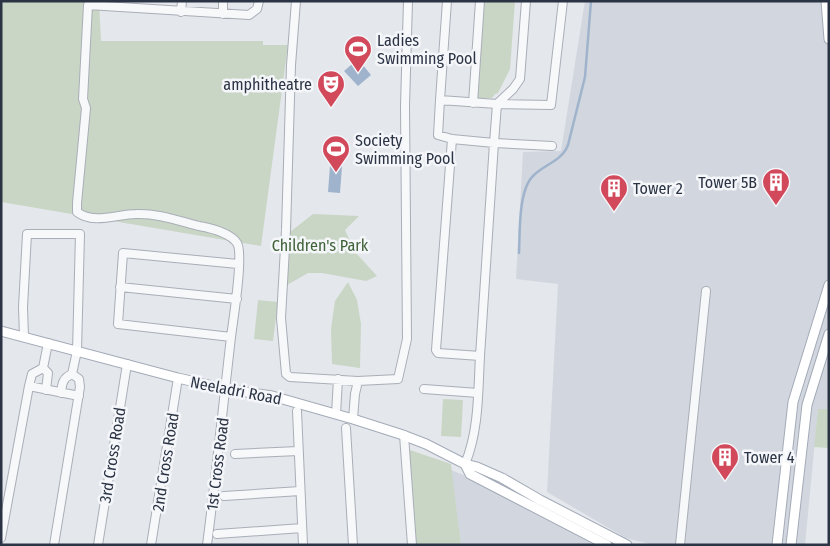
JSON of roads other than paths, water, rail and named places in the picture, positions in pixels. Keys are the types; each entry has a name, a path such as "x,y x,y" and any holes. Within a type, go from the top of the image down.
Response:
{"main road":[{"path":"826,1 829,39"},
{"path":"776,545 792,402 829,285"},
{"name":"Neeladri Road","path":"1,330 178,378 226,389 272,396 404,435 465,464 478,467 502,478 627,545"},
{"path":"791,545 807,405 829,334"},
{"name":"Neeladri Road","path":"465,464 470,474 607,545"},
{"path":"528,505 533,496"}],"street":[{"path":"181,12 182,1"},
{"path":"223,1 224,14"},
{"path":"130,5 181,12 249,16 258,9 259,1"},
{"path":"296,1 291,65 286,230 281,318 286,374 290,377 358,381 398,380 407,339 405,106 408,1"},
{"path":"447,1 438,136 494,143 552,146"},
{"path":"473,103 480,1"},
{"path":"465,464 472,448 478,393 497,104 513,89 520,79 526,1"},
{"path":"440,100 497,104 551,104 563,1"},
{"name":"1st Cross Road","path":"130,5 88,5 83,99 86,108 77,212 83,217 96,219 137,214 166,217 227,235 236,243 239,252 236,299 207,545"},
{"path":"452,139 436,350 438,352 480,356"},
{"path":"24,337 23,307 27,234 80,234 77,351 72,374"},
{"path":"231,336 118,324 123,253 238,264"},
{"path":"120,287 236,299"},
{"path":"690,545 680,544 706,291"},
{"path":"43,368 48,343"},
{"name":"3rd Cross Road","path":"98,545 127,364"},
{"path":"1,538 29,386 32,374 43,368"},
{"path":"43,368 48,373 46,390"},
{"path":"61,392 62,382 72,374"},
{"path":"54,545 80,387 79,379 72,374"},
{"name":"2nd Cross Road","path":"151,545 178,378"},
{"path":"336,414 338,380"},
{"path":"353,419 354,394 358,381"},
{"path":"29,386 79,396"},
{"path":"424,389 478,393"},
{"path":"297,412 303,545"},
{"path":"346,428 353,545"},
{"path":"404,435 412,545"},
{"path":"235,454 298,451"},
{"path":"224,496 300,491"},
{"path":"217,534 302,528"}],"water":[{"name":"Ladies Swimming Pool","path":"358,59 371,75 358,86 344,71"},
{"name":"Society Swimming Pool","path":"331,153 343,153 340,193 328,192"}],"waterway":[{"path":"519,253 522,201 525,190 534,175 562,155 568,145 585,77 591,1"}],"place":[{"name":"Ladies Swimming Pool","path":"358,73"},
{"name":"amphitheatre","path":"331,108"},
{"name":"Society Swimming Pool","path":"336,173"},
{"name":"Tower 5B","path":"776,206"},
{"name":"Tower 2","path":"614,212"},
{"name":"Tower 4","path":"725,481"}],"park label":[{"name":"Children's Park","path":"320,245"}]}
